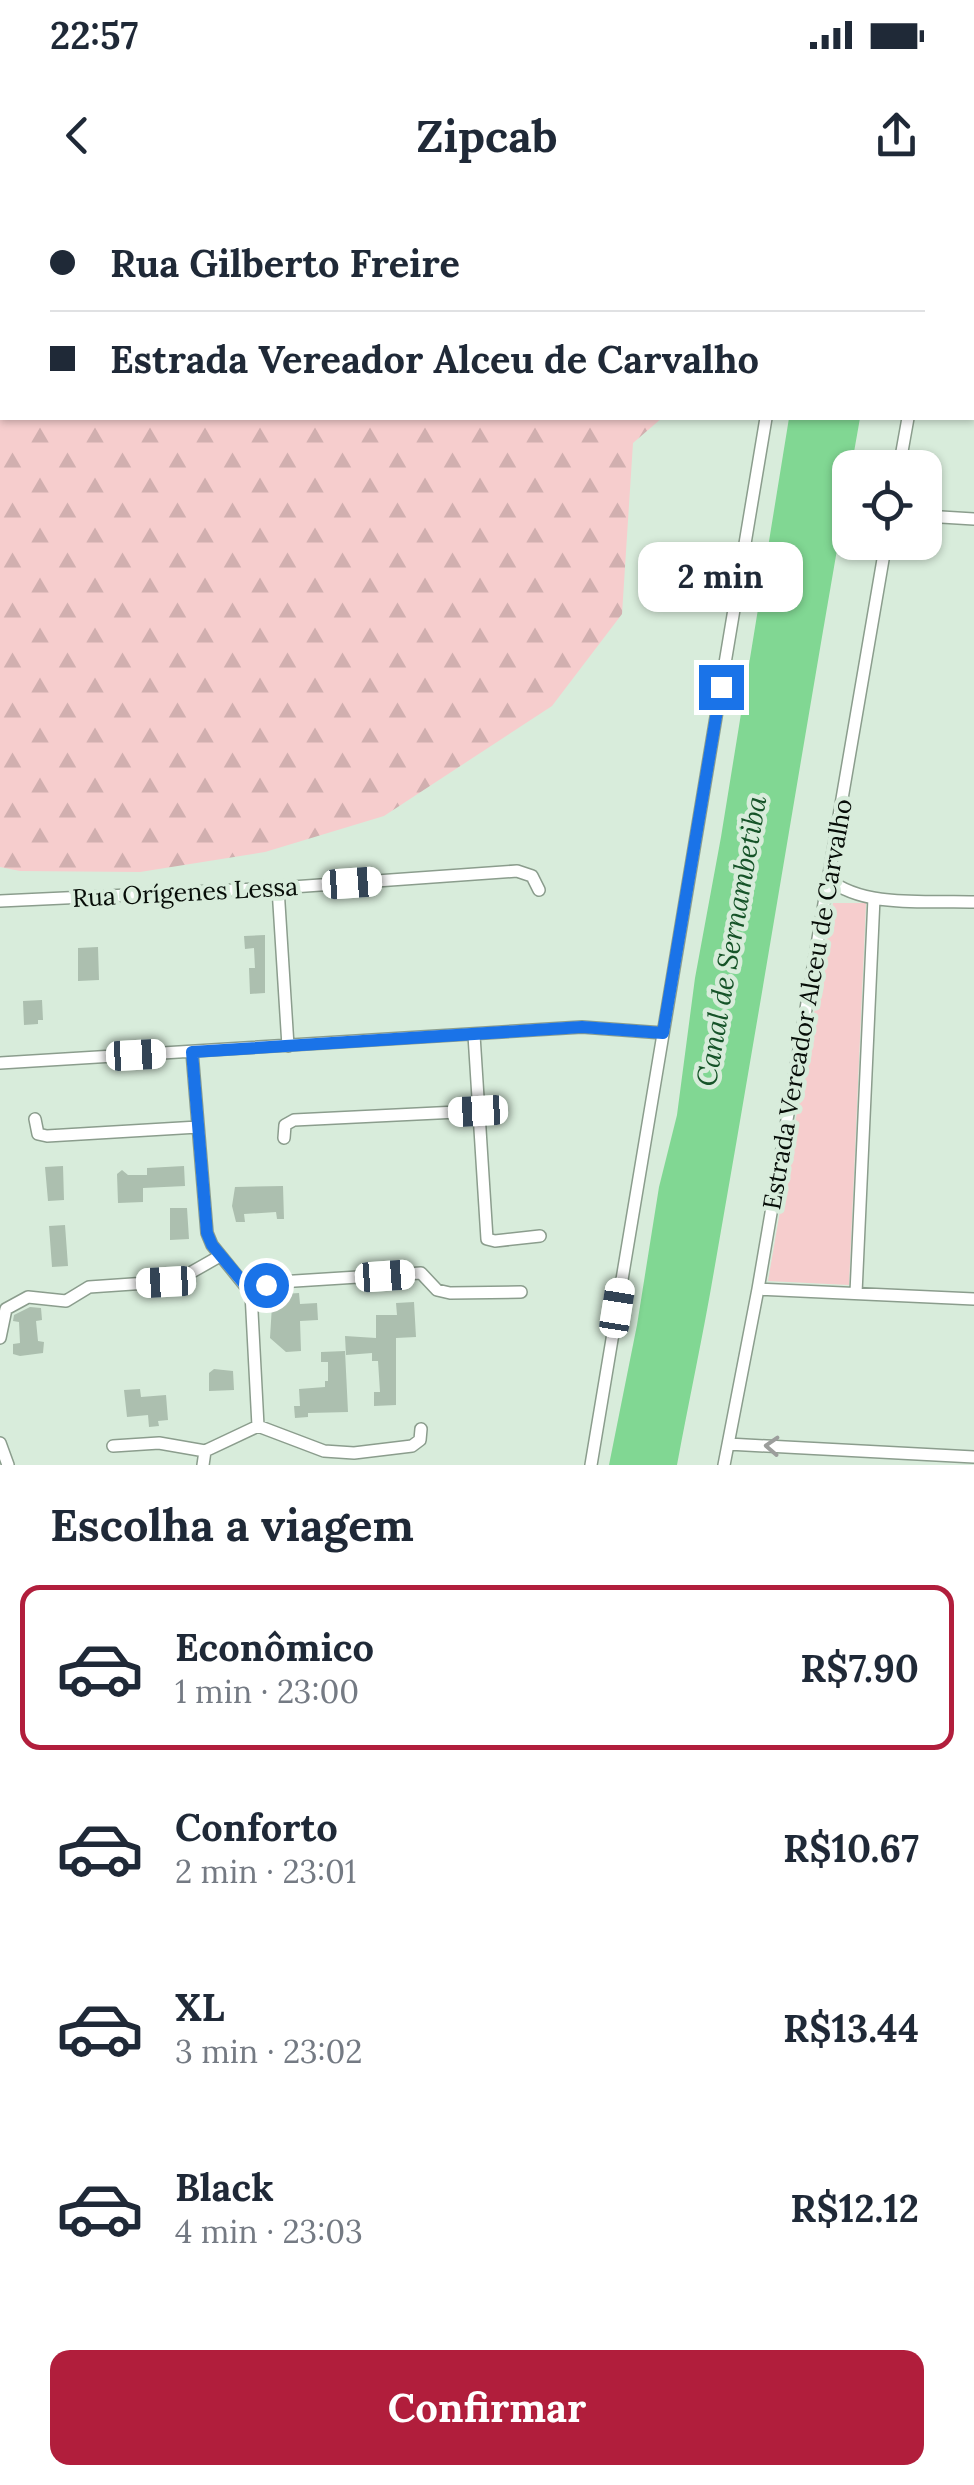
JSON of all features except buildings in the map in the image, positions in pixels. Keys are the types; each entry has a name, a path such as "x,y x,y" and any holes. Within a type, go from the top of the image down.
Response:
{"street":[{"path":"590,1465 766,420"},
{"path":"902,450 908,420"},
{"path":"942,517 974,519"},
{"name":"Estrada Vereador Alceu de Carvalho","path":"724,1465 758,1289 883,560"},
{"name":"Rua Orígenes Lessa","path":"0,900 278,888 517,871 532,876 538,890"},
{"path":"828,879 848,893 874,898 974,902"},
{"path":"278,888 288,1046"},
{"path":"856,1293 874,898"},
{"path":"0,1063 582,1027 663,1033"},
{"path":"474,1035 487,1238 495,1241 540,1236"},
{"path":"192,1052 207,1233 220,1256 251,1292 258,1426"},
{"path":"284,1138 285,1124 294,1120 478,1111"},
{"path":"35,1120 38,1134 47,1136 198,1127"},
{"path":"0,1338 6,1309 28,1297 64,1301 89,1286 176,1282 220,1256"},
{"path":"251,1292 279,1282 421,1273 437,1290 461,1294 521,1292"},
{"path":"758,1289 974,1299"},
{"path":"113,1446 158,1444 205,1451 258,1426 312,1448 355,1459 418,1444 421,1429"},
{"path":"0,1443 8,1465"},
{"path":"728,1444 946,1461 974,1457"},
{"path":"203,1465 205,1451"},
{"path":"724,1465 737,1465"}],"green space":[{"path":"0,420 660,420 633,443 622,614 552,706 384,816 265,852 140,872 20,871 0,867"},
{"path":"833,903 866,903 849,1285 768,1281"}],"water":[{"name":"Canal de Sernambetiba","path":"789,420 860,420 855,450 832,450 832,560 836,560 677,1465 609,1465 659,1187 677,1115 695,978"}],"route":[{"path":"266,1285 251,1292 212,1245 207,1233 192,1052 582,1027 663,1033 721,687"}]}
